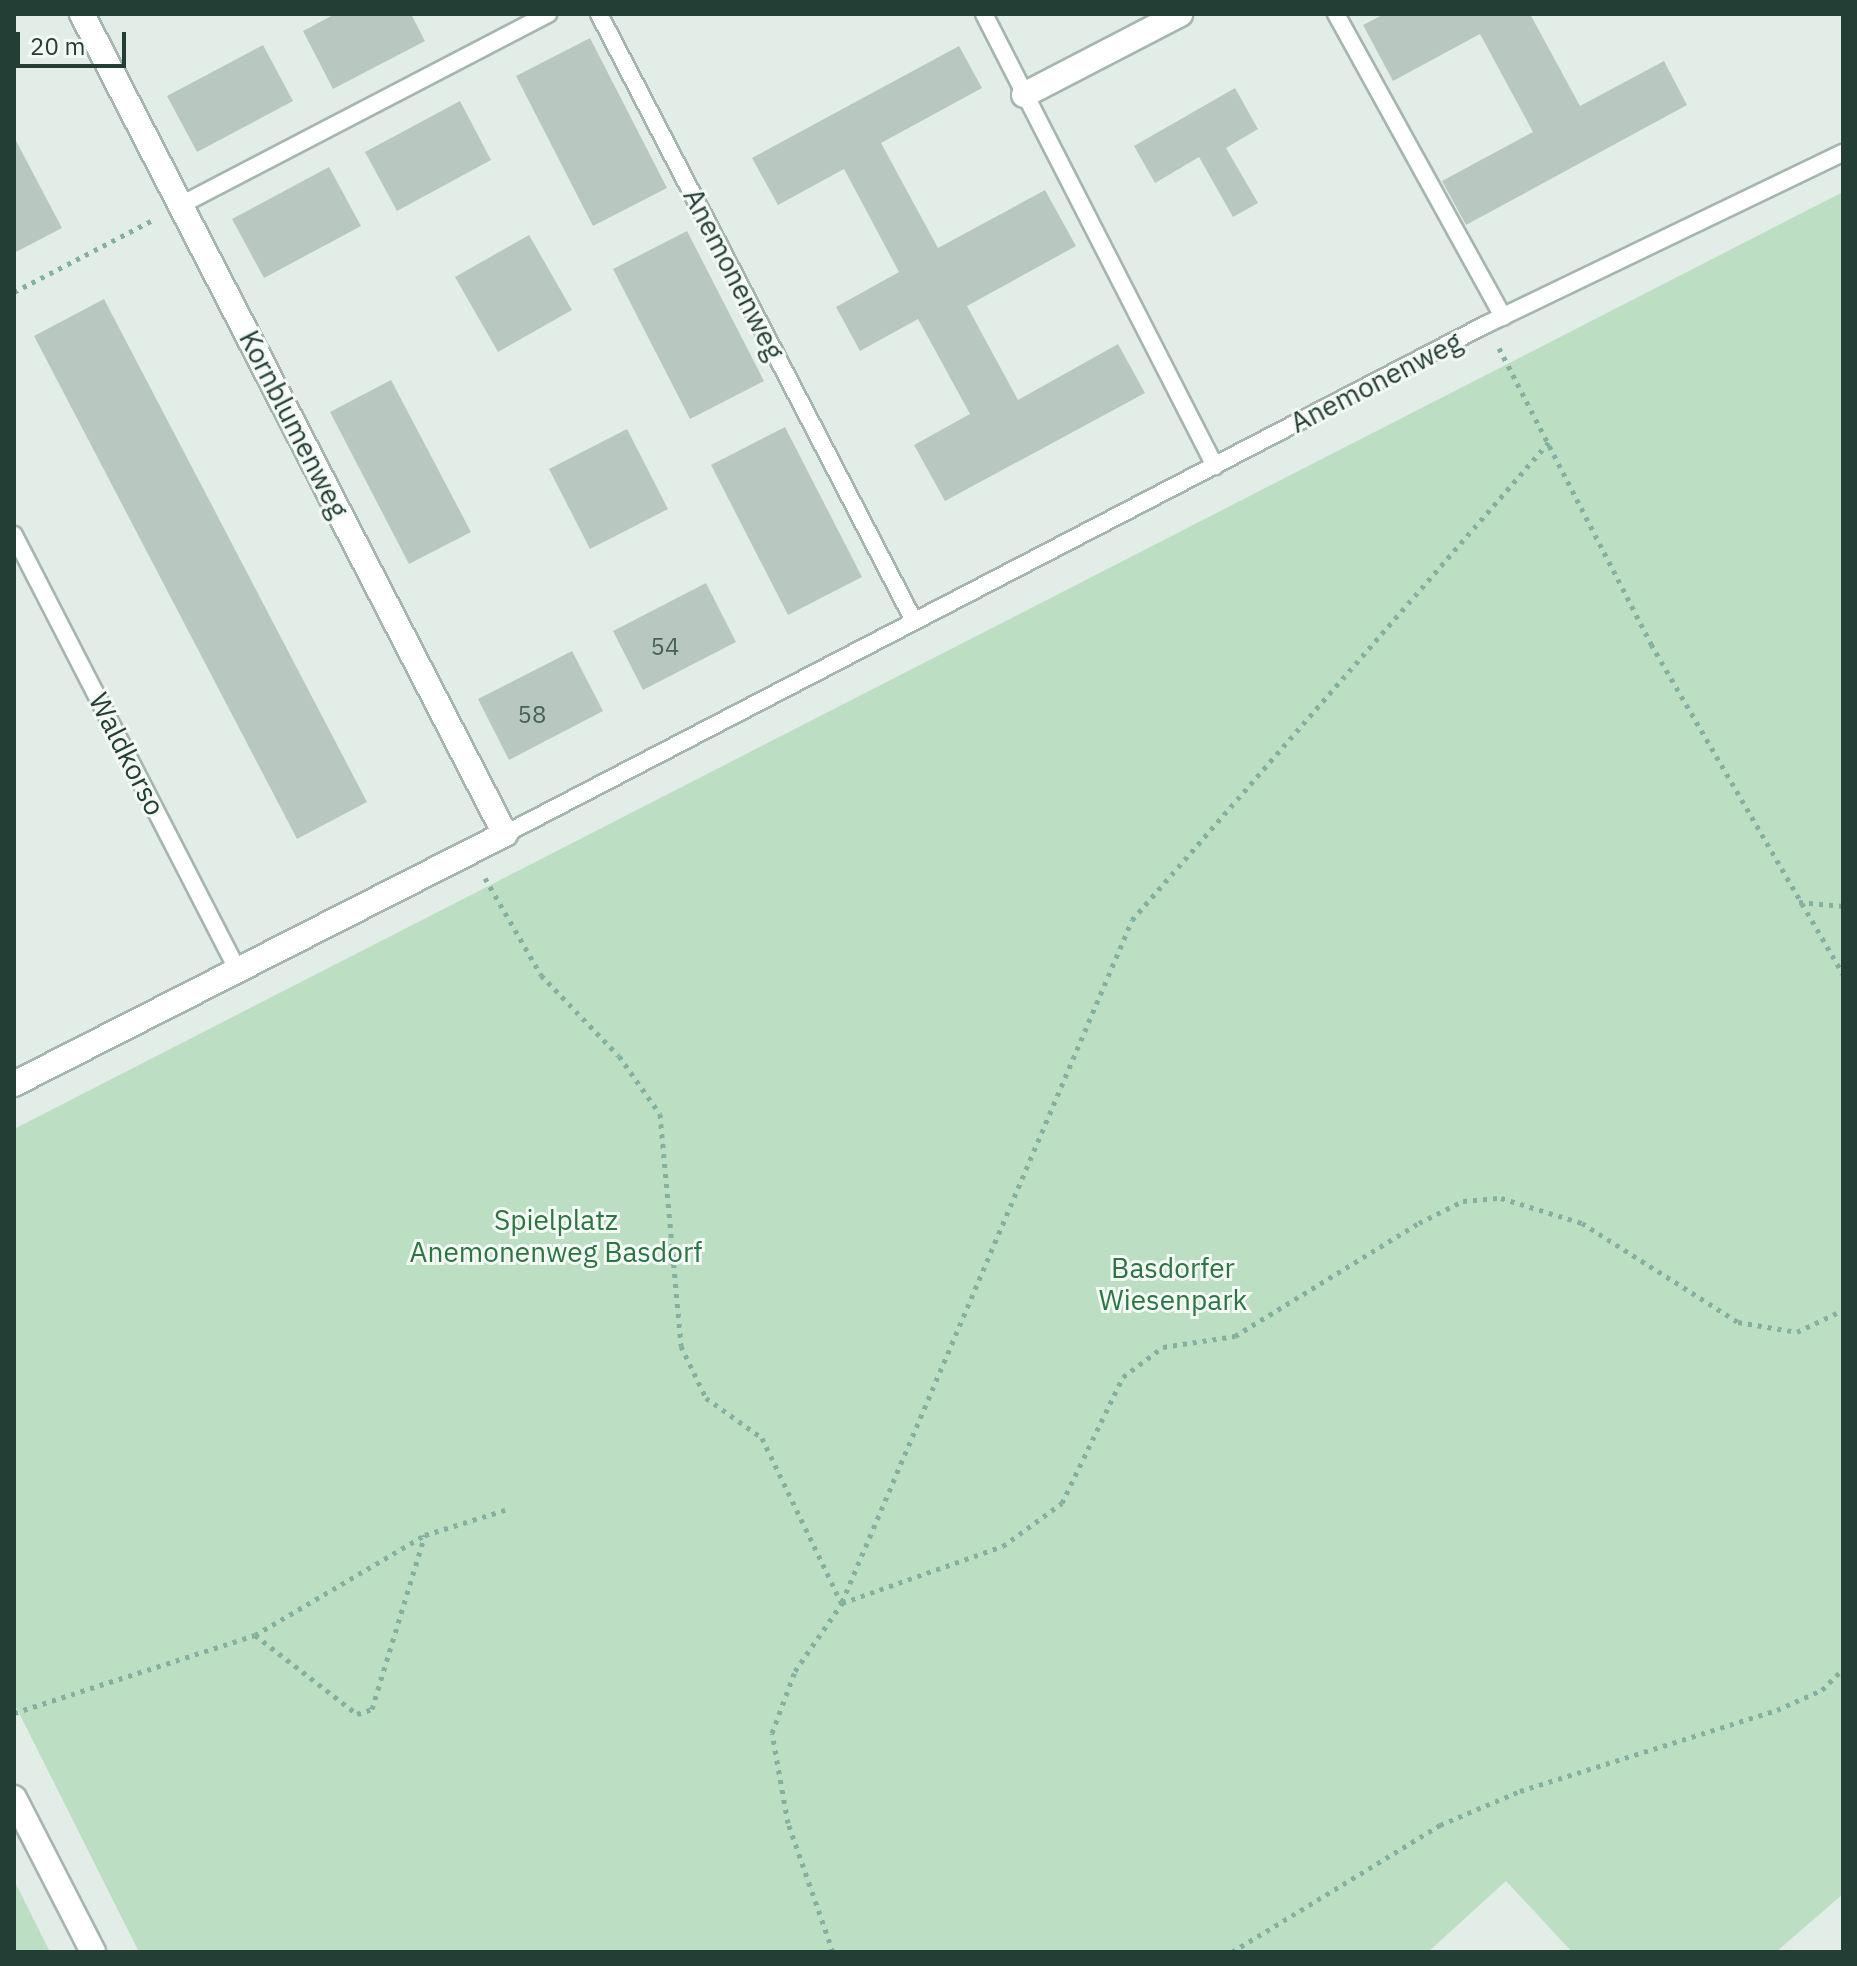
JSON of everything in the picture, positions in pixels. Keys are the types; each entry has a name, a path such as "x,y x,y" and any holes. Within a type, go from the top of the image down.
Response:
{"street":[{"name":"Kornblumenweg","path":"82,14 505,834"},
{"path":"1024,95 1180,14"},
{"path":"14,1084 505,834"},
{"path":"14,1798 93,1952"}],"lane":[{"path":"181,205 548,14"},
{"name":"Anemonenweg","path":"599,14 913,619"},
{"path":"984,14 1215,466"},
{"path":"1336,14 1495,320"},
{"name":"Anemonenweg","path":"505,834 913,619 1495,320 1843,153"},
{"name":"Waldkorso","path":"14,535 239,972"}],"path":[{"path":"14,292 181,205"},
{"path":"1495,320 1549,442 1651,644 1843,974"},
{"path":"833,1952 788,1823 772,1733 795,1671 842,1603 1132,920 1549,442"},
{"path":"471,853 541,975 619,1056 660,1114 681,1346 706,1398 762,1438 842,1603"},
{"path":"1799,901 1843,906"},
{"path":"842,1603 1003,1546 1062,1503 1123,1377 1163,1347 1235,1336 1463,1201 1501,1198 1582,1223 1738,1322 1797,1332 1843,1310"},
{"path":"14,1713 255,1635 425,1535 505,1510"},
{"path":"255,1635 357,1714 372,1709 425,1535"},
{"path":"1232,1952 1440,1825 1520,1791 1777,1710 1822,1690 1843,1669"}],"green space":[{"name":"Basdorfer Wiesenpark","path":"1843,192 1843,1894 1776,1952 1572,1952 1506,1881 1428,1952 139,1952 14,1703 14,1129"},
{"path":"14,1880 50,1952 14,1952"}],"building":[{"path":"335,14 411,14 425,41 333,89 303,31"},
{"path":"1384,14 1530,14 1580,106 1664,61 1687,105 1466,225 1442,181 1533,132 1480,34 1393,81 1363,25"},
{"path":"590,38 667,188 593,226 516,76"},
{"path":"263,45 293,101 197,152 167,96"},
{"path":"959,46 982,88 881,143 938,248 1045,190 1076,246 967,306 1018,400 1118,344 1145,393 945,501 914,445 970,414 918,319 860,351 836,307 899,272 844,169 778,205 752,158"},
{"path":"1235,88 1258,129 1226,148 1258,203 1233,217 1199,157 1155,183 1134,146"},
{"path":"460,101 491,160 397,211 365,152"},
{"path":"14,137 62,228 14,253"},
{"path":"329,167 361,226 264,278 232,219"},
{"path":"687,231 764,381 690,419 613,269"},
{"path":"529,235 572,310 498,352 455,277"},
{"path":"104,299 367,802 297,839 34,336"},
{"path":"391,380 471,532 409,564 330,412"},
{"path":"785,427 862,577 788,615 711,465"},
{"path":"627,429 668,509 590,549 549,469"},
{"path":"706,583 736,642 643,690 613,631"},
{"path":"572,651 603,711 509,760 478,699"}],"park label":[{"name":"Spielplatz Anemonenweg Basdorf","path":"556,1236"}]}
